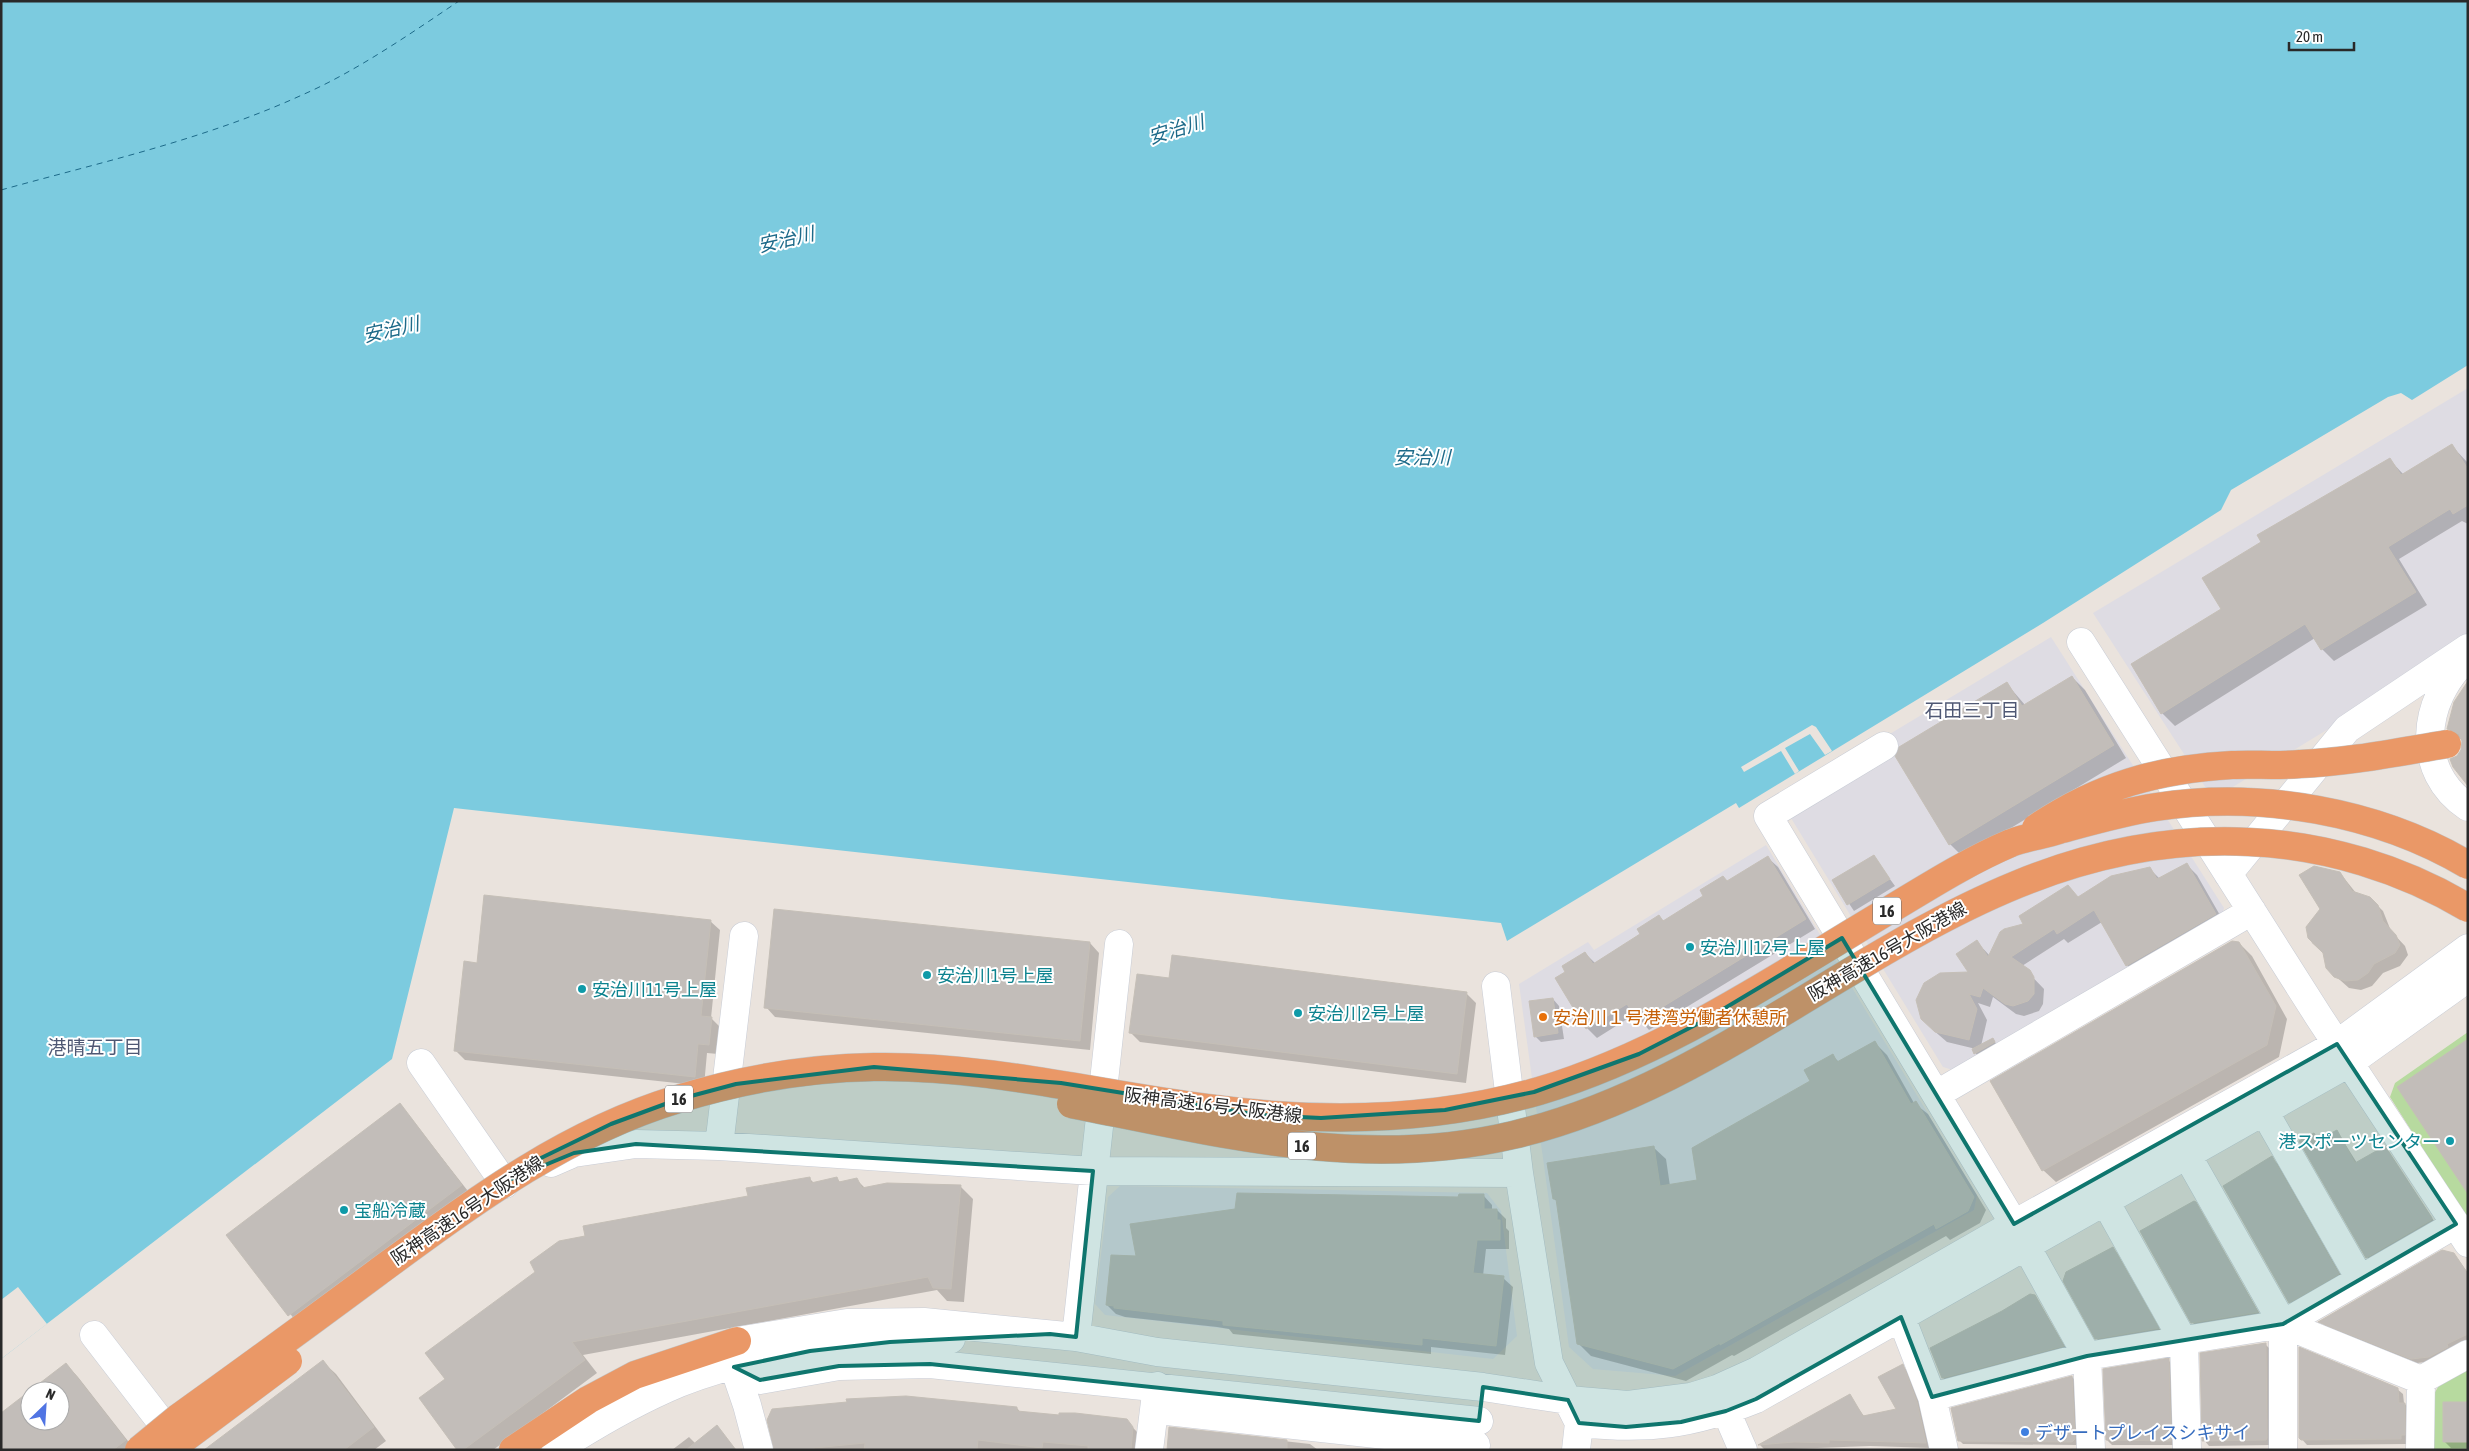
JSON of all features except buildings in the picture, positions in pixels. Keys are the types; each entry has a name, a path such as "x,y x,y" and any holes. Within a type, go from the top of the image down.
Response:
{"highway":[{"path":"2016,841 2098,792 2153,774 2199,767 2337,761 2447,744"},
{"name":"阪神高速16号大阪港線","path":"139,1450 178,1418 474,1201 541,1158 611,1124 676,1100 764,1080 801,1074 874,1067 963,1072 1061,1083 1202,1108 1321,1118 1386,1117 1445,1110 1534,1092 1582,1077 1647,1050 1704,1020 1907,899 2016,841 2101,817 2159,806 2243,802 2303,808 2353,818 2418,839 2468,865"},
{"name":"阪神高速16号大阪港線","path":"168,1447 209,1422 425,1255 549,1168 615,1135 688,1110 798,1088 876,1081 958,1086 1041,1098 1269,1142 1367,1151 1468,1144 1531,1130 1575,1117 1623,1098 1736,1039 1947,915 2007,887 2096,857 2130,850 2190,842 2225,840 2270,842 2312,849 2371,865 2427,886 2468,908"},
{"path":"168,1447 316,1318"},
{"path":"513,1450 588,1400 635,1375 735,1354"}],"street":[{"path":"1932,1397 2087,1356 2184,1342 2283,1324 2360,1279 2462,1233 2343,1053 2081,642"},
{"path":"2228,874 2347,729 2468,648"},
{"path":"2468,658 2449,676 2438,695 2431,717 2430,739 2434,765 2444,784 2457,800 2468,807"},
{"path":"1884,746 1768,816 1937,1094 2020,1235 2087,1356 2091,1450"},
{"path":"1937,1094 2252,911"},
{"path":"719,1146 744,936"},
{"path":"1076,1337 1119,944"},
{"path":"556,1450 612,1414 680,1383 735,1354 808,1328 890,1320 957,1324 1050,1334 1157,1352 1483,1387 1573,1412 1648,1427 1681,1422 1726,1411 1756,1399 1901,1317 2020,1235 2105,1201 2264,1111 2343,1053 2468,948"},
{"path":"1573,1412 1690,1397 1717,1389 1757,1371 2020,1235 2343,1053 2468,978"},
{"path":"1496,986 1519,1173 1549,1363 1573,1412 1576,1450"},
{"path":"422,1063 505,1184"},
{"path":"2264,1111 2360,1279"},
{"path":"94,1335 168,1447 505,1184 574,1153 636,1144 719,1146 1093,1171 1519,1173"},
{"path":"2187,1155 2283,1324 2283,1450"},
{"path":"2105,1201 2184,1342 2187,1450"},
{"path":"1901,1317 1932,1397 1944,1450"},
{"path":"2283,1324 2421,1380"},
{"path":"1150,1450 1162,1400 1157,1352"},
{"path":"735,1354 754,1379 760,1380 839,1366 930,1364 1162,1400 1477,1439 1483,1387"},
{"path":"735,1354 759,1450"},
{"path":"2421,1380 2468,1354"},
{"path":"2420,1450 2421,1380"},
{"path":"1726,1411 1742,1450"}],"highlighted area":[{"path":"1842,938 2014,1224 2337,1044 2456,1224 2283,1324 2087,1356 1932,1397 1901,1317 1756,1399 1726,1411 1681,1422 1626,1427 1579,1423 1568,1400 1483,1387 1479,1421 930,1364 839,1366 760,1380 734,1367 810,1351 890,1342 1050,1334 1076,1337 1093,1171 636,1144 574,1153 504,1182 541,1158 611,1124 676,1100 736,1084 874,1067 1061,1083 1260,1115 1321,1118 1445,1110 1534,1092 1639,1054 1705,1020"}],"shaded area":[{"path":"2468,388 2468,644 2213,799 2093,613"},
{"path":"2051,637 2224,908 2220,921 1956,1071 1943,1067 1780,800"},
{"path":"1766,845 1977,1195 1974,1210 1675,1376 1593,1369 1569,1347 1519,984 1588,942 1594,950"},
{"path":"1120,1186 1487,1193 1501,1211 1517,1336 1493,1359 1105,1315 1095,1304 1108,1197"}],"green space":[{"name":"港スポーツセンター","path":"2468,1032 2468,1220 2390,1097 2395,1083"},
{"path":"2468,1367 2468,1450 2433,1450 2434,1394 2441,1382"}],"water":[{"name":"安治川","path":"1,1 2468,1 2468,365 2412,400 2401,393 2388,397 2231,490 2221,510 2043,623 1739,808 1736,803 1507,941 1501,923 454,808 392,1059 1,1359"}],"pier":[{"path":"1812,725 1816,727 1832,751 1825,755 1810,734 1785,748 1799,771 1795,774 1781,751 1744,772 1741,767"},
{"path":"18,1287 47,1324 1,1359 1,1300"}],"ferry route":[{"path":"1,190 191,137 266,111 342,75 382,52 459,1"}],"place":[{"name":"安治川12号上屋","path":"1690,947"},
{"name":"安治川1号上屋","path":"927,975"},
{"name":"安治川11号上屋","path":"582,989"},
{"name":"安治川2号上屋","path":"1298,1013"},
{"name":"安治川１号港湾労働者休憩所","path":"1543,1017"},
{"name":"港スポーツセンター","path":"2450,1141"},
{"name":"宝船冷蔵","path":"344,1210"},
{"name":"デザートプレイスシキサイ","path":"2025,1432"}],"district":[{"name":"石田三丁目","path":"1972,710"},
{"name":"港晴五丁目","path":"95,1047"}]}
